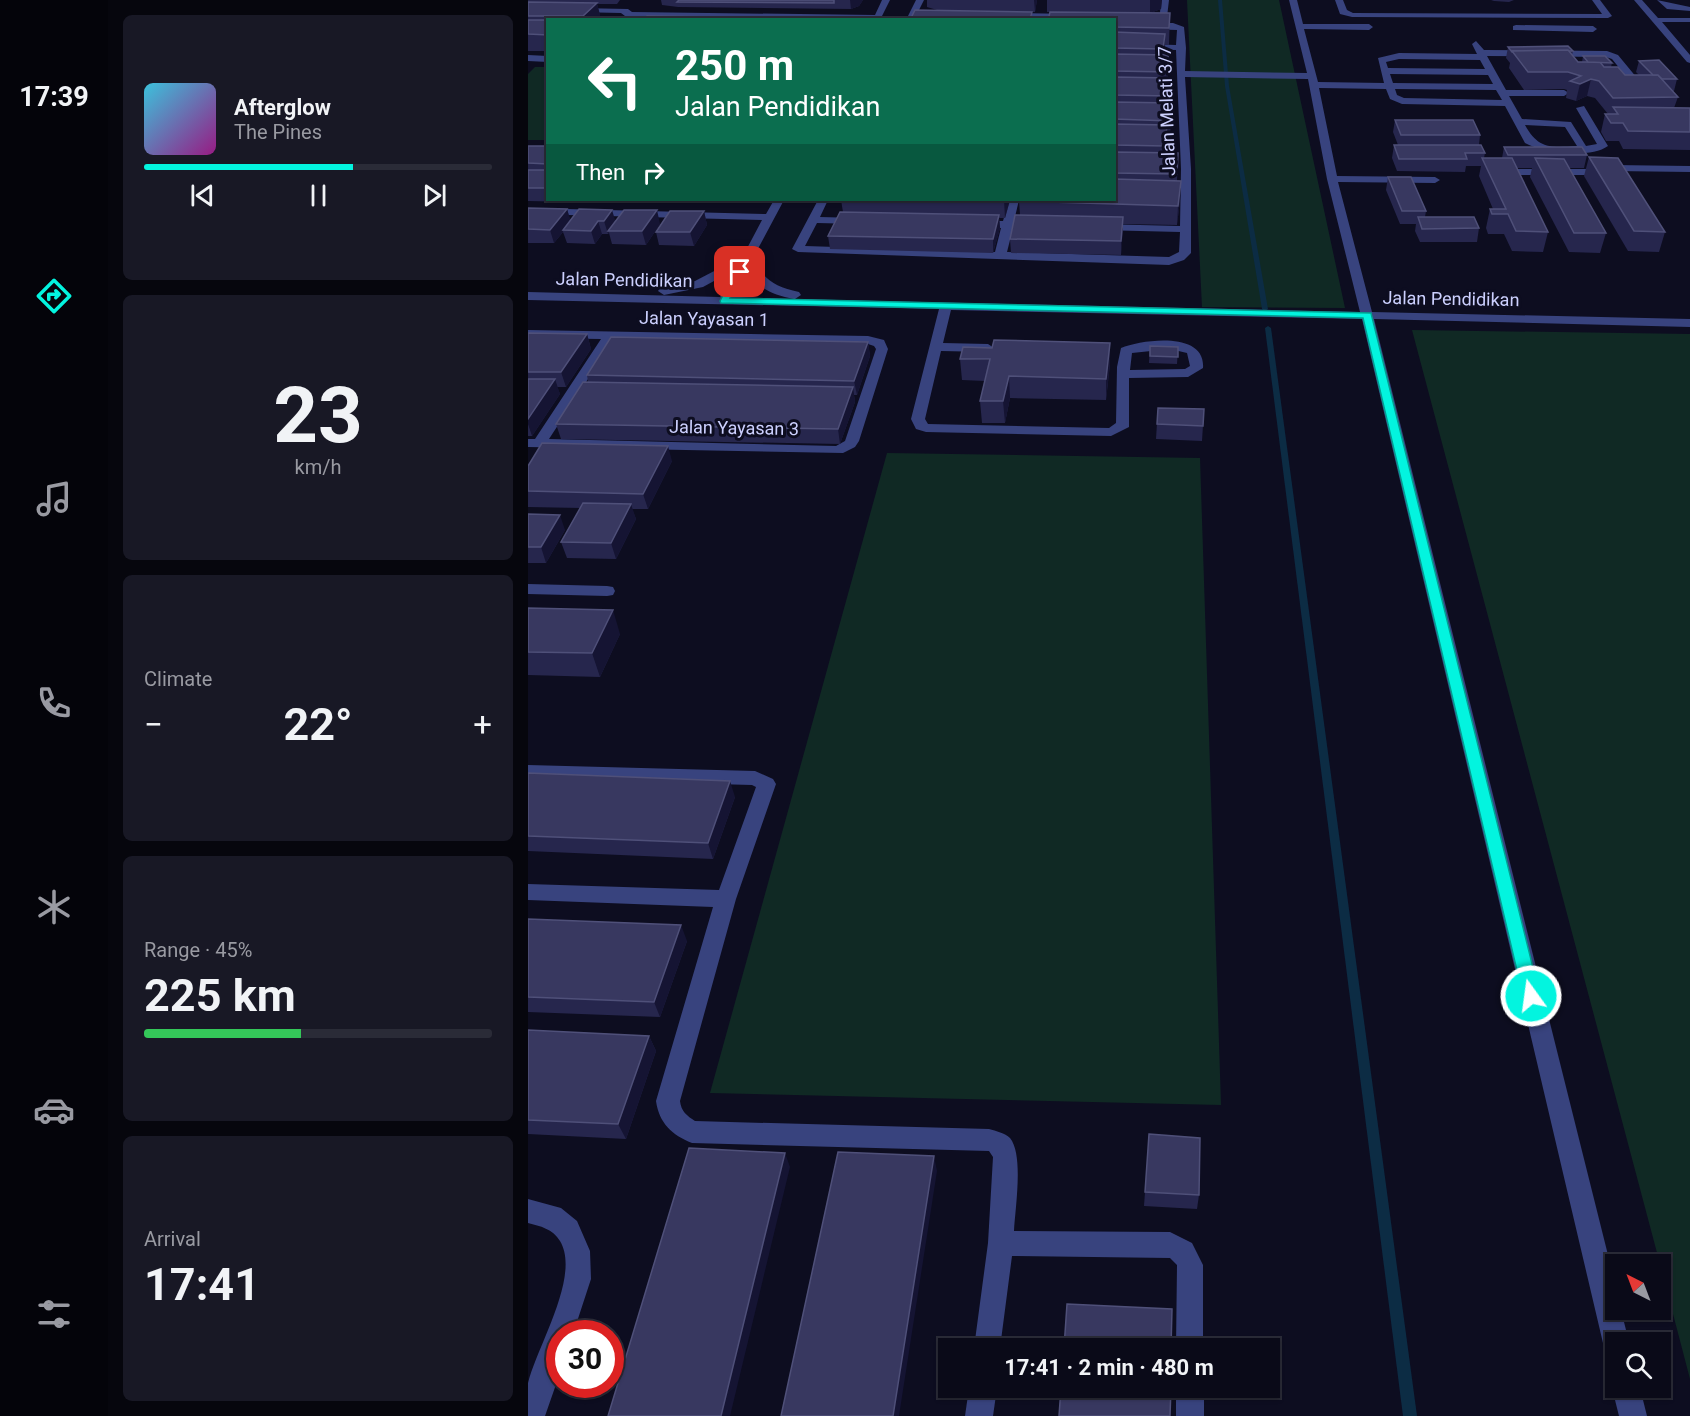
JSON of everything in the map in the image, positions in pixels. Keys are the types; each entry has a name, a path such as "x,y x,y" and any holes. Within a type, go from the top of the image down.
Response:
{"street":[{"path":"528,9 877,18 886,0"},
{"path":"912,17 920,0"},
{"path":"1116,20 1161,16 1165,14 1165,0"},
{"path":"1293,0 1313,80 1332,179 1613,1332"},
{"path":"1340,4 1345,13 1352,15 1475,12 1608,16 1596,0"},
{"path":"1638,0 1690,60"},
{"path":"1661,0 1670,7 1690,9"},
{"path":"994,15 1041,12 1085,16"},
{"path":"1475,12 1484,28"},
{"path":"912,17 925,14"},
{"path":"1655,20 1690,20"},
{"name":"Jalan Melati 3/7","path":"1000,256 1169,261 1180,258 1185,253 1185,229 1179,198 1186,169 1179,72 1182,48 1180,27 1116,21"},
{"path":"1299,26 1379,27"},
{"path":"1505,28 1593,29"},
{"path":"1476,44 1529,141 1536,146 1583,148 1604,145 1581,108"},
{"path":"1116,46 1182,48"},
{"path":"1508,103 1412,102 1393,97 1381,60 1387,57 1607,54 1615,57 1632,78"},
{"path":"528,58 546,59"},
{"path":"1384,71 1491,72"},
{"path":"1179,72 1293,76 1313,80 1388,86 1564,93"},
{"path":"1170,92 1181,92"},
{"path":"1171,118 1182,118"},
{"path":"1519,122 1569,124 1583,148"},
{"path":"1487,172 1594,172 1613,168 1690,169"},
{"path":"1174,169 1186,169"},
{"path":"1332,179 1434,180"},
{"path":"578,213 587,201"},
{"path":"724,301 778,201"},
{"path":"822,201 798,249 1000,256 1014,201"},
{"path":"528,212 769,217"},
{"path":"813,220 870,222"},
{"path":"962,224 1043,225"},
{"path":"1091,227 1185,229"},
{"path":"548,296 670,291 687,288 714,277 747,258"},
{"path":"747,258 760,283 769,288 791,294 883,304"},
{"name":"Jalan Pendidikan","path":"528,296 1690,322"},
{"path":"946,305 918,419 921,426 926,428 1111,432 1122,427 1123,423 1124,374 1125,354 1135,346 1185,347 1196,354 1196,368 1188,373 1124,374"},
{"name":"Jalan Yayasan 1","path":"528,334 868,340 879,343 882,349 852,441 845,447 831,450"},
{"path":"533,443 610,335"},
{"path":"936,347 1004,348"},
{"name":"Jalan Yayasan 3","path":"533,443 831,450"},
{"path":"528,589 607,591"},
{"path":"528,772 762,780 766,784 726,899 668,1101 669,1111 675,1121 692,1132 998,1142 1004,1148 1005,1157 1001,1243 988,1338"},
{"path":"528,891 726,899"},
{"path":"528,1211 552,1217 568,1230 577,1251 578,1279 531,1416"},
{"path":"1001,1243 1170,1245 1180,1248 1187,1255 1190,1265 1190,1338"},
{"path":"979,1416 981,1398"},
{"path":"1190,1398 1190,1416"},
{"path":"1628,1398 1633,1416"}],"green space":[{"path":"1187,0 1279,0 1345,308 1202,307"},
{"path":"535,67 546,67 546,140 528,140 528,74"},
{"path":"1412,330 1690,334 1690,1379 1671,1306 1671,1254 1657,1254"},
{"path":"887,453 1200,458 1221,1105 710,1093"}],"building":[{"path":"679,0 834,0 834,3 677,2"},
{"path":"528,2 597,3 583,16 528,16"},
{"path":"915,10 1032,12 1030,18 911,18"},
{"path":"1050,12 1170,13 1169,28 1116,27 1116,18 1048,18"},
{"path":"647,16 812,18 646,18"},
{"path":"528,20 546,20 546,35 528,34"},
{"path":"1116,32 1165,34 1163,49 1116,48"},
{"path":"1568,46 1573,51 1512,52 1508,47"},
{"path":"1568,50 1578,62 1600,62 1604,67 1618,67 1625,75 1658,75 1678,97 1613,98 1599,81 1591,79 1580,84 1570,81 1581,76 1568,72 1528,72 1512,51"},
{"path":"1116,54 1168,55 1169,72 1116,71"},
{"path":"1583,56 1605,56 1612,63 1588,62"},
{"path":"1659,60 1677,79 1662,79 1658,75 1653,75 1639,61"},
{"path":"1116,77 1171,78 1171,96 1116,95"},
{"path":"1116,102 1172,103 1171,121 1116,119"},
{"path":"1613,107 1690,108 1690,132 1628,131 1623,123 1611,123 1605,114 1618,114"},
{"path":"1395,120 1473,120 1480,135 1401,135"},
{"path":"1116,124 1167,125 1165,146 1116,145"},
{"path":"1394,145 1481,145 1485,153 1465,153 1467,159 1399,159"},
{"path":"528,146 546,146 546,164 528,163"},
{"path":"1504,147 1582,147 1587,155 1508,155"},
{"path":"1116,152 1178,153 1177,174 1116,173"},
{"path":"1589,157 1618,158 1665,232 1634,231"},
{"path":"1482,158 1512,158 1548,232 1516,231 1508,214 1492,214 1490,209 1506,209"},
{"path":"1535,158 1564,159 1606,233 1574,233"},
{"path":"528,170 546,170 546,188 528,188"},
{"path":"1388,177 1411,177 1426,211 1402,211"},
{"path":"1116,179 1181,181 1178,206 1019,201 1116,201"},
{"path":"528,208 567,209 550,230 528,229"},
{"path":"579,209 612,210 604,221 598,221 591,231 563,230"},
{"path":"624,210 657,210 642,231 608,231"},
{"path":"670,211 704,211 690,232 656,232"},
{"path":"840,212 999,215 993,239 828,236"},
{"path":"1015,215 1123,217 1121,241 1010,239"},
{"path":"1418,217 1474,217 1479,228 1422,229"},
{"path":"528,333 587,334 561,372 528,372"},
{"path":"611,337 868,342 854,381 587,375"},
{"path":"994,340 1110,343 1106,379 1009,376 1003,401 980,401 990,359 960,359 963,347 992,348"},
{"path":"1150,346 1178,347 1178,357 1150,356"},
{"path":"528,379 555,379 528,419"},
{"path":"583,382 853,387 838,429 556,424"},
{"path":"1158,408 1204,409 1203,426 1157,424"},
{"path":"542,443 668,446 643,494 528,491 528,466"},
{"path":"583,503 631,504 611,543 561,542"},
{"path":"528,514 560,515 541,547 528,547"},
{"path":"528,608 613,610 592,653 528,652"},
{"path":"528,773 730,781 708,843 528,836"},
{"path":"528,919 681,925 654,1002 528,997"},
{"path":"528,1030 649,1036 618,1124 528,1120"},
{"path":"1149,1134 1200,1138 1199,1195 1145,1192"},
{"path":"689,1148 785,1153 721,1416 608,1416 613,1398 624,1398 624,1363"},
{"path":"838,1152 934,1156 893,1416 781,1416"},
{"path":"1067,1304 1172,1309 1171,1338 1065,1338"},
{"path":"1060,1398 1171,1398 1170,1416 1059,1416"}],"waterway":[{"path":"1220,0 1227,86 1265,309"},
{"path":"1268,328 1410,1416"}],"route":[{"path":"740,272 724,301 1367,315 1531,996"}]}
